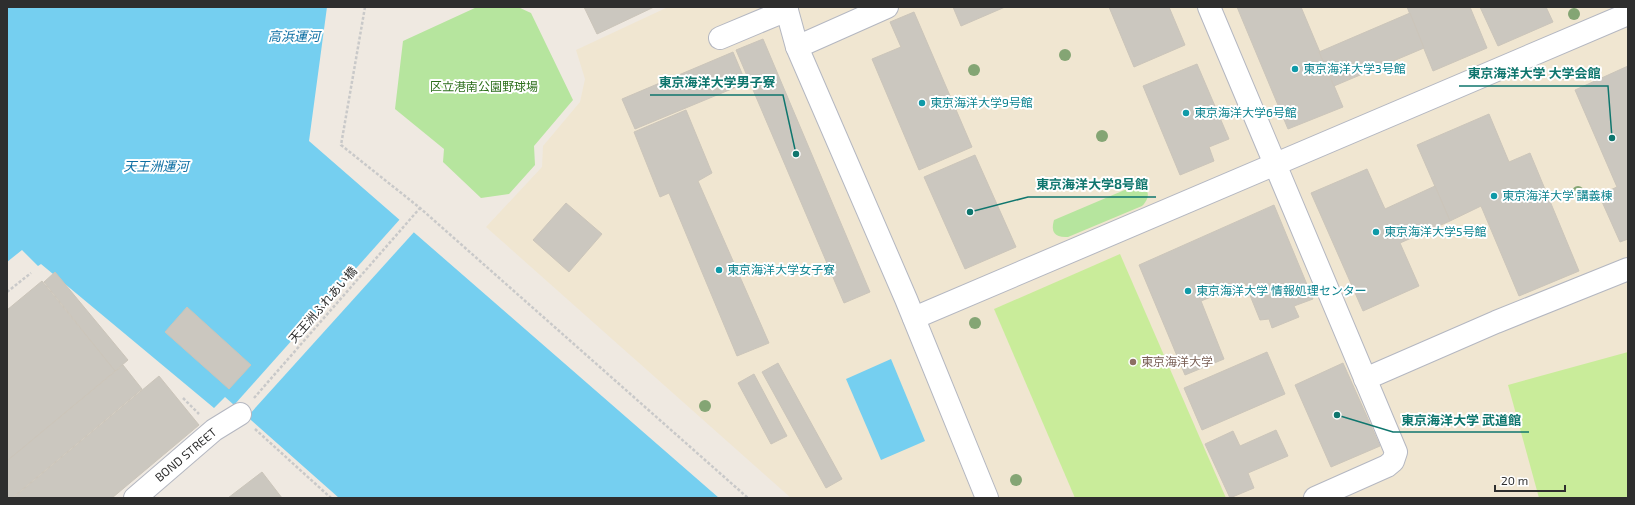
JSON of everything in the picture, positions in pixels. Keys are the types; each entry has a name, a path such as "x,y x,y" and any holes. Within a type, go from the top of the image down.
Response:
{"street":[{"path":"797,47 887,7"},
{"path":"1208,7 1396,452 1393,461 1387,466 1315,498"},
{"path":"720,38 786,8 797,47 914,318 987,498"},
{"path":"914,318 1628,14"},
{"path":"1365,379 1496,322 1628,269"},
{"name":"BOND STREET","path":"135,498 214,430 240,414"}],"path":[{"path":"365,7 341,145 420,208 748,498"},
{"name":"天王洲ふれあい橋","path":"240,414 420,208"},
{"path":"7,292 31,273"},
{"path":"240,414 331,498"}],"shaded area":[{"name":"東京海洋大学","path":"668,7 1628,7 1628,498 791,498 486,227 542,167 543,146 580,102 585,79 576,50"}],"green space":[{"name":"区立港南公園野球場","path":"477,7 518,7 531,13 573,100 534,146 535,165 509,194 481,198 443,162 444,149 395,109 403,41"},
{"path":"1134,186 1139,186 1147,192 1147,199 1142,206 1068,237 1060,237 1055,234 1053,228 1054,220"},
{"path":"1120,254 1226,498 1075,498 994,309"},
{"path":"1628,352 1628,498 1539,498 1508,385"}],"water":[{"name":"天王洲運河","path":"7,7 327,7 309,141 719,498 339,498 225,397 214,408 41,264 38,266 22,250 7,262"},
{"path":"891,359 925,441 881,460 846,379"}],"pier":[{"path":"401,218 415,231 248,416 235,404"}],"building":[{"path":"584,7 654,7 597,34"},
{"path":"953,7 1005,7 961,26"},
{"path":"1109,7 1169,7 1185,45 1134,67"},
{"name":"東京海洋大学3号館","path":"1237,7 1301,7 1343,107 1288,129"},
{"path":"1407,7 1470,7 1487,48 1433,71"},
{"path":"1480,7 1546,7 1553,22 1498,46"},
{"name":"東京海洋大学9号館","path":"914,12 972,147 919,170 872,59 901,47 890,22"},
{"path":"1410,13 1424,48 1334,86 1319,52"},
{"path":"763,39 870,292 844,303 736,50"},
{"path":"733,52 746,83 635,129 622,99"},
{"name":"東京海洋大学6号館","path":"1197,64 1229,139 1209,147 1214,161 1180,175 1143,86"},
{"path":"1628,66 1628,239 1620,242 1599,195 1617,187 1575,90"},
{"name":"東京海洋大学女子寮","path":"686,110 712,173 698,181 769,343 737,356 669,193 660,197 634,132"},
{"name":"東京海洋大学 講義棟","path":"1489,114 1509,162 1530,153 1579,271 1519,296 1481,206 1450,221 1417,145"},
{"path":"975,155 1016,247 965,269 924,177"},
{"name":"東京海洋大学5号館","path":"1367,169 1385,209 1435,186 1450,221 1400,243 1419,286 1363,311 1311,193"},
{"path":"566,203 602,234 569,272 533,240"},
{"name":"東京海洋大学 情報処理センター","path":"1274,205 1313,299 1294,306 1299,317 1272,328 1269,319 1260,320 1245,283 1201,301 1224,359 1185,375 1139,265"},
{"path":"55,272 128,360 115,371 44,282"},
{"path":"42,281 115,371 7,461 7,310"},
{"path":"187,307 251,365 229,389 165,332"},
{"path":"1267,352 1285,394 1202,430 1184,388"},
{"path":"778,363 842,479 826,488 762,372"},
{"path":"1343,363 1380,446 1331,467 1295,385"},
{"path":"123,365 142,389 12,498 7,498 7,461"},
{"path":"754,374 787,436 771,444 738,383"},
{"path":"159,376 199,425 112,498 13,498"},
{"path":"1276,430 1288,456 1248,473 1254,488 1230,498 1205,444 1233,431 1240,446"},
{"path":"262,472 282,498 228,498"}],"place":[{"name":"東京海洋大学3号館","path":"1295,69"},
{"name":"東京海洋大学9号館","path":"922,103"},
{"name":"東京海洋大学6号館","path":"1186,113"},
{"name":"東京海洋大学 大学会館","path":"1612,138"},
{"name":"東京海洋大学男子寮","path":"796,154"},
{"name":"東京海洋大学 講義棟","path":"1494,196"},
{"name":"東京海洋大学8号館","path":"970,212"},
{"name":"東京海洋大学5号館","path":"1376,232"},
{"name":"東京海洋大学女子寮","path":"719,270"},
{"name":"東京海洋大学 情報処理センター","path":"1188,291"},
{"name":"東京海洋大学","path":"1133,362"},
{"name":"東京海洋大学 武道館","path":"1337,415"}],"water label":[{"name":"高浜運河","path":"294,36"}]}
